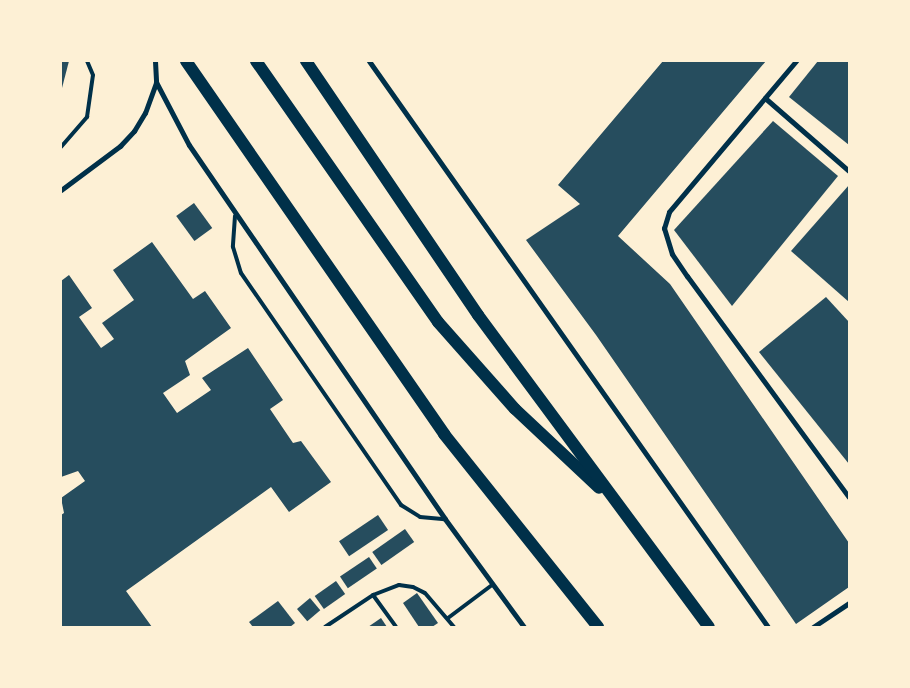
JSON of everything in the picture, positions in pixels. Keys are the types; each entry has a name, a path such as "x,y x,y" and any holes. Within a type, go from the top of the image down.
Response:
{"main road":[{"path":"186,61 444,434 598,627"},
{"path":"256,61 445,330 515,409 622,508"},
{"path":"306,61 478,315 709,627"}],"street":[{"path":"154,61 156,82 189,145 235,216 445,519 524,627"},
{"path":"369,61 768,627"},
{"path":"796,61 669,212 664,228 672,254 687,276 849,497"},
{"path":"61,190 120,146 134,131 145,113 156,82"},
{"path":"765,98 849,170"},
{"path":"813,627 849,603"}],"lane":[{"path":"61,147 87,117 93,75 87,61"},
{"path":"235,216 233,248 241,273 367,456 406,510 420,517 445,519"},
{"path":"448,618 492,584"},
{"path":"325,627 373,595 399,585 413,587 425,592 454,627"},
{"path":"373,595 396,627"}],"building":[{"path":"61,61 69,61 62,88 61,88"},
{"path":"663,61 766,61 618,236 670,284 849,543 849,587 796,624 596,335 526,240 580,204 558,185"},
{"path":"818,61 849,61 849,145 789,97"},
{"path":"773,121 838,176 732,306 674,230"},
{"path":"849,185 849,302 791,251"},
{"path":"194,203 212,228 194,241 176,216"},
{"path":"152,242 193,299 205,291 231,328 185,361 190,375 163,393 177,413 211,390 202,378 248,348 283,400 270,409 293,443 301,441 331,482 289,512 271,487 126,591 152,627 61,627 61,515 64,513 61,498 85,481 78,471 61,477 61,281 69,275 92,308 79,317 101,348 114,339 102,323 134,300 113,270"},
{"path":"826,297 849,322 849,464 759,352"},
{"path":"378,515 388,530 349,556 339,541"},
{"path":"405,529 414,542 381,565 372,552"},
{"path":"369,557 377,569 348,588 340,577"},
{"path":"336,581 345,594 324,609 315,596"},
{"path":"417,593 438,623 432,627 419,627 403,603"},
{"path":"310,598 320,610 307,621 297,609"},
{"path":"278,601 295,623 290,627 253,627 249,622"},
{"path":"381,618 387,627 368,627"}]}
